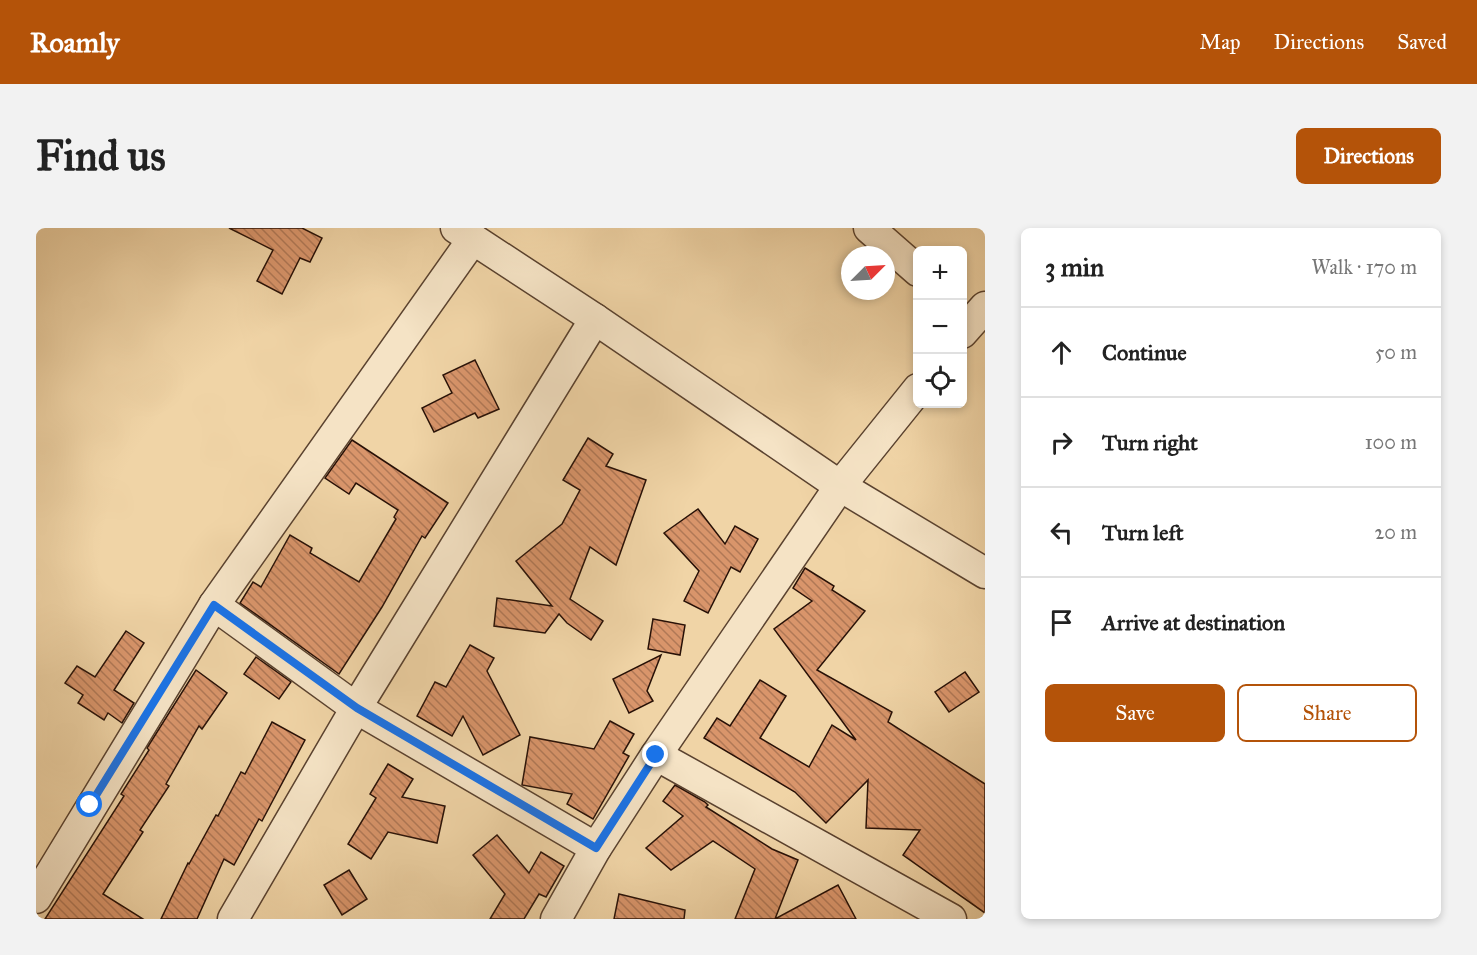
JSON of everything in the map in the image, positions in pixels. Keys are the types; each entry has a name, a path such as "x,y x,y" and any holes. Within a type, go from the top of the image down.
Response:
{"street":[{"path":"869,228 913,267"},
{"path":"36,898 214,605 465,234 595,319 840,486 985,573"},
{"path":"233,919 357,708 595,319"},
{"path":"556,919 596,848 656,755 840,486 913,395"},
{"path":"214,605 357,708 596,848"},
{"path":"656,755 951,919"}],"building":[{"path":"229,228 302,228 322,238 310,262 300,258 282,294 257,281 273,250"},
{"path":"475,360 499,409 478,418 475,413 434,432 422,408 452,393 443,375"},
{"path":"588,438 613,454 606,466 646,480 616,565 590,547 570,599 603,621 591,640 567,623 559,614 545,633 494,626 497,598 552,606 516,561 562,524 580,490 563,480"},
{"path":"352,440 448,503 425,538 422,536 382,607 339,674 240,603 253,582 261,587 290,535 312,548 310,553 359,582 396,519 394,517 398,510 356,483 349,494 325,478"},
{"path":"698,509 725,544 735,526 758,539 740,572 731,567 708,613 684,601 699,571 664,533"},
{"path":"805,568 834,586 832,590 865,611 817,670 892,712 888,722 985,784 985,913 903,855 920,830 866,828 868,780 826,823 795,792 704,738 717,718 730,726 760,680 786,696 760,738 809,767 832,725 856,740 774,629 812,601 793,588"},
{"path":"653,619 685,625 680,655 648,649"},
{"path":"126,631 144,643 114,690 134,703 122,723 108,713 104,720 78,703 83,695 65,683 77,666 95,677"},
{"path":"470,645 494,658 487,671 520,735 483,755 463,716 452,736 417,716 435,682 446,687"},
{"path":"661,655 647,691 653,701 629,713 613,679"},
{"path":"256,657 291,682 279,699 244,674"},
{"path":"196,670 227,693 202,729 199,726 166,784 169,786 140,830 143,832 103,894 143,919 45,919 124,796 121,794 149,750 147,748"},
{"path":"965,672 979,692 949,712 935,692"},
{"path":"610,721 634,734 623,753 629,756 593,819 567,804 572,794 522,785 530,737 594,749"},
{"path":"272,722 305,740 262,821 259,819 234,865 224,859 197,919 161,919 188,863 216,815 218,816 241,772 245,774"},
{"path":"388,764 413,779 402,797 445,806 437,843 388,832 371,859 348,844 376,798 370,794"},
{"path":"675,785 705,802 708,805 706,807 772,849 798,860 775,919 735,919 755,869 713,841 671,870 646,848 683,816 663,801"},
{"path":"497,835 529,873 541,852 564,866 546,897 539,894 524,919 490,919 505,894 473,855"},
{"path":"349,870 367,899 342,915 324,885"},
{"path":"838,885 856,919 775,919"},
{"path":"619,894 685,910 684,919 614,919"}],"route":[{"path":"90,805 214,605 357,708 596,848 656,755"}]}
